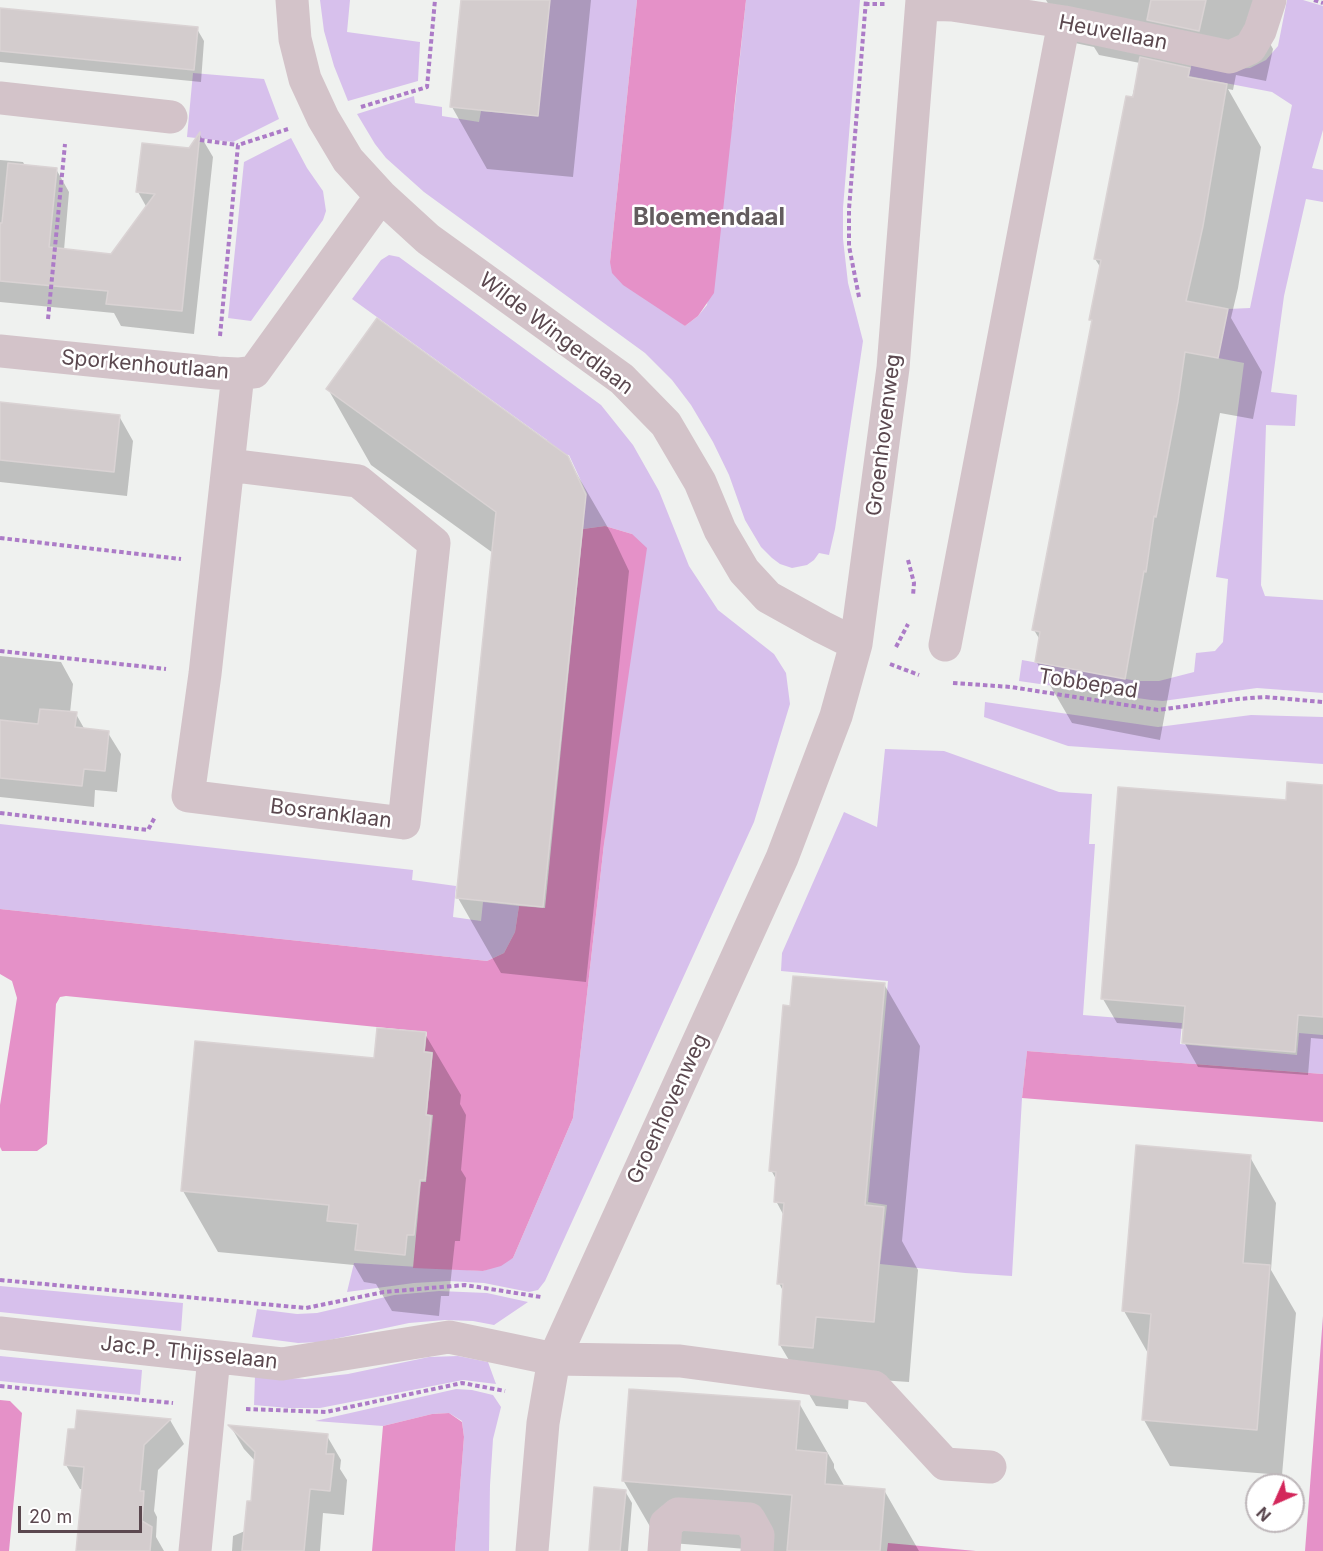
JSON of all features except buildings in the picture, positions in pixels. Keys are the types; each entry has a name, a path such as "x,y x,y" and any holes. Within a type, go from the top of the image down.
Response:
{"street":[{"name":"Wilde Wingerdlaan","path":"292,0 295,39 305,78 323,118 348,160 381,196 428,239 622,379 666,424 700,482 720,530 744,571 768,597 856,644"},
{"name":"Heuvellaan","path":"922,2 1064,22 1230,57 1250,48 1260,31 1270,0"},
{"name":"Groenhovenweg","path":"532,1551 543,1423 554,1359 578,1302 758,915 836,716 856,644 893,368 922,2"},
{"path":"945,645 1064,22"},
{"path":"0,98 171,117"},
{"name":"Sporkenhoutlaan","path":"0,351 227,374 254,372 381,196"},
{"path":"188,796 205,674 228,465 227,374"},
{"name":"Bosranklaan","path":"188,796 405,823 434,543 358,481 228,465"},
{"name":"Jac.P. Thijsselaan","path":"0,1333 282,1364 449,1337 554,1359"},
{"path":"195,1551 214,1357"},
{"path":"554,1359 680,1361 874,1387 945,1464 990,1467"},
{"path":"664,1551 666,1524 678,1514 749,1519 758,1535 757,1551"}],"path":[{"path":"227,374 238,145 427,87 435,0"},
{"path":"859,298 849,246 849,209 866,0"},
{"path":"1314,0 1323,3"},
{"path":"44,356 69,105"},
{"path":"0,538 217,563"},
{"path":"856,644 890,664 920,675"},
{"path":"0,651 205,674"},
{"name":"Tobbepad","path":"952,683 1011,687 1158,710 1264,697 1323,702"},
{"path":"0,813 148,830 168,795 188,796"},
{"path":"0,1280 306,1308 384,1292 465,1285 578,1302"}],"shaded area":[{"path":"320,0 350,0 347,32 420,42 418,81 348,101 334,66 324,31"},
{"path":"550,0 637,0 610,262 685,326 707,305 735,104 746,0 860,0 843,208 843,239 848,283 863,341 835,529 829,555 819,553 807,565 792,568 772,558 761,547 745,520 729,475 713,442 691,405 672,380 645,353 424,192 386,158 357,114 414,96 415,103 442,107 442,116 479,122 481,111 538,116"},
{"path":"637,0 746,0 714,293 698,316 685,326 623,285 612,273 610,262"},
{"path":"1287,0 1303,0 1323,6 1323,130 1312,168 1323,170 1323,202 1306,199 1284,296 1271,392 1297,395 1295,426 1266,425 1261,585 1265,596 1323,600 1323,693 1257,688 1163,701 1019,681 1022,660 1137,681 1159,681 1194,672 1196,653 1215,651 1223,642 1228,579 1216,577 1244,363 1218,358 1228,309 1250,308 1292,105 1272,92 1189,76 1192,62 1233,69 1250,68 1266,60 1278,46"},
{"path":"193,73 264,79 279,119 233,142 187,137"},
{"path":"291,138 307,168 323,191 326,211 323,220 251,321 228,318 244,162"},
{"path":"389,255 399,257 601,405 633,445 659,491 689,566 718,610 774,654 786,673 790,704 754,822 545,1281 538,1290 529,1292 484,1283 449,1281 347,1292 354,1263 483,1271 513,1258 573,1118 604,844 632,534 605,526 583,529 584,521 573,519 574,513 587,494 569,455 546,453 541,449 547,440 352,299 381,260"},
{"path":"605,526 632,534 647,548 604,844 573,1118 513,1258 501,1266 483,1271 413,1268 421,1182 426,1182 433,1115 427,1114 433,1052 425,1051 427,1032 60,997 56,1004 47,1144 37,1151 2,1151 0,1147 0,1105 17,998 12,981 0,974 0,909 487,961 504,953 515,932 519,906 545,908 583,529"},
{"path":"985,702 1158,727 1251,715 1323,717 1323,764 1068,746 984,717"},
{"path":"885,749 944,751 1059,792 1092,794 1089,844 1095,844 1083,1015 1182,1023 1180,1044 1297,1055 1299,1033 1323,1035 1323,1074 1027,1051 1022,1098 1012,1276 880,1264 887,1205 868,1202 888,981 781,971 782,953 844,812 877,827"},
{"path":"0,824 413,870 412,880 456,886 453,917 481,921 483,902 519,906 515,932 504,953 487,961 0,909"},
{"path":"1027,1051 1323,1074 1323,1122 1022,1098"},
{"path":"0,1286 183,1303 181,1331 0,1312"},
{"path":"439,1291 487,1293 528,1302 494,1325 473,1321 445,1320 409,1323 320,1342 298,1343 252,1337 257,1309 297,1314 317,1313 394,1295"},
{"path":"1323,1316 1323,1551 1305,1551"},
{"path":"0,1356 142,1370 140,1395 0,1381"},
{"path":"458,1356 488,1362 496,1384 463,1380 320,1408 254,1405 255,1376 305,1379 348,1374 429,1357"},
{"path":"456,1389 493,1395 501,1407 493,1439 489,1551 455,1551 464,1437 462,1421 449,1413 432,1414 383,1426 315,1421"},
{"path":"0,1400 10,1401 22,1413 9,1551 0,1551"},
{"path":"449,1413 462,1422 464,1437 455,1551 372,1551 383,1426 432,1414"},
{"path":"888,1543 976,1551 887,1551"}],"district":[{"name":"Bloemendaal","path":"709,218"}]}
